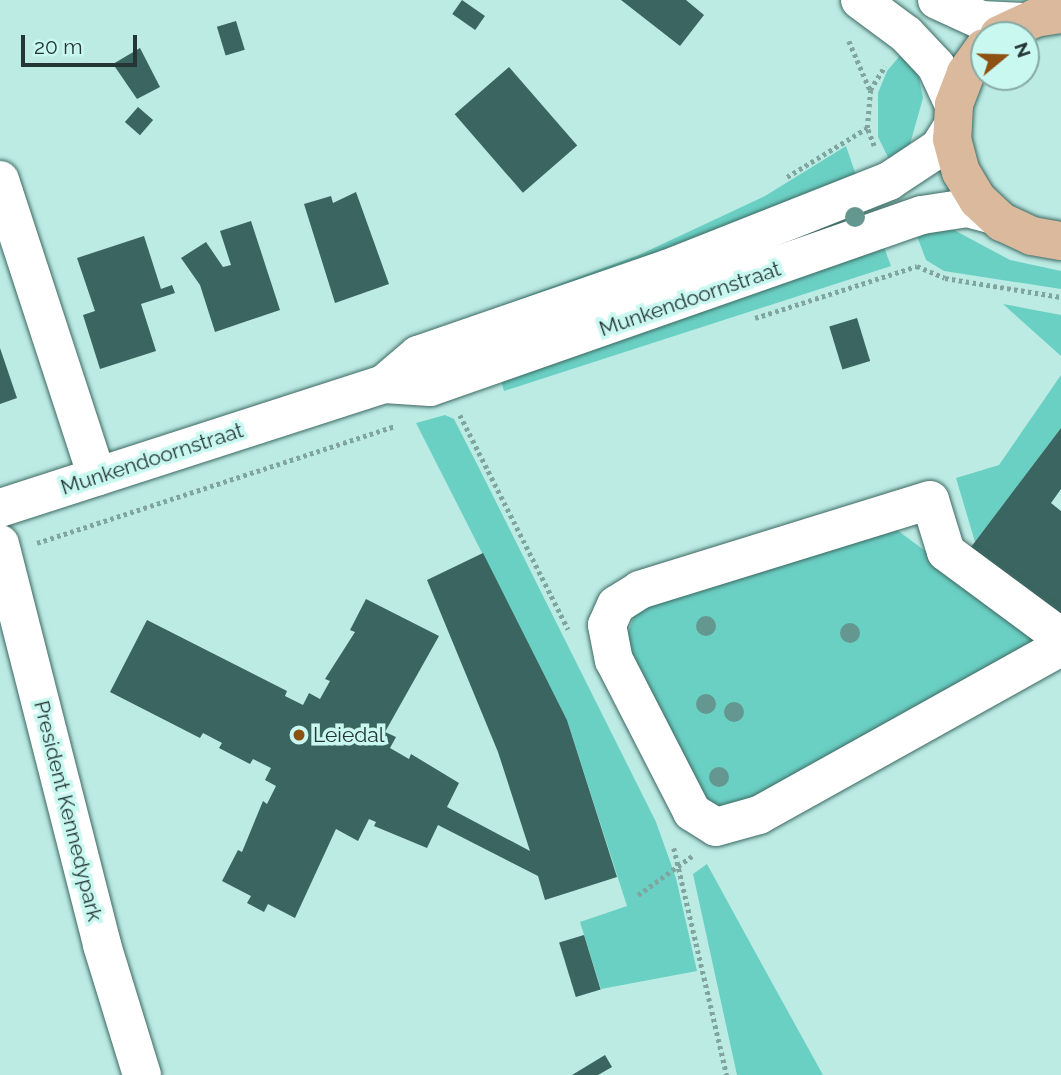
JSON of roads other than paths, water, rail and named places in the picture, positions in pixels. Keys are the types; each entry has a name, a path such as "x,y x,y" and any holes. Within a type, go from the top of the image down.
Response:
{"main road":[{"path":"1036,21 1061,14"},
{"path":"970,67 953,116 965,181 993,215 1022,233 1061,241"}],"street":[{"path":"860,0 906,34 936,66 953,116"},
{"path":"936,0 985,21"},
{"name":"Munkendoornstraat","path":"384,384 418,355 667,269 888,181 939,148 953,116"},
{"path":"0,180 97,477"},
{"name":"Munkendoornstraat","path":"0,508 384,384 430,387 680,303 922,215 967,208 993,215"},
{"path":"1061,638 946,552 930,500 633,593 616,605 607,625 614,660 692,812 703,823 716,827 759,815 1061,647"},
{"name":"President Kennedypark","path":"1,550 102,945 142,1075"}],"place":[{"name":"Leiedal","path":"299,735"}]}
